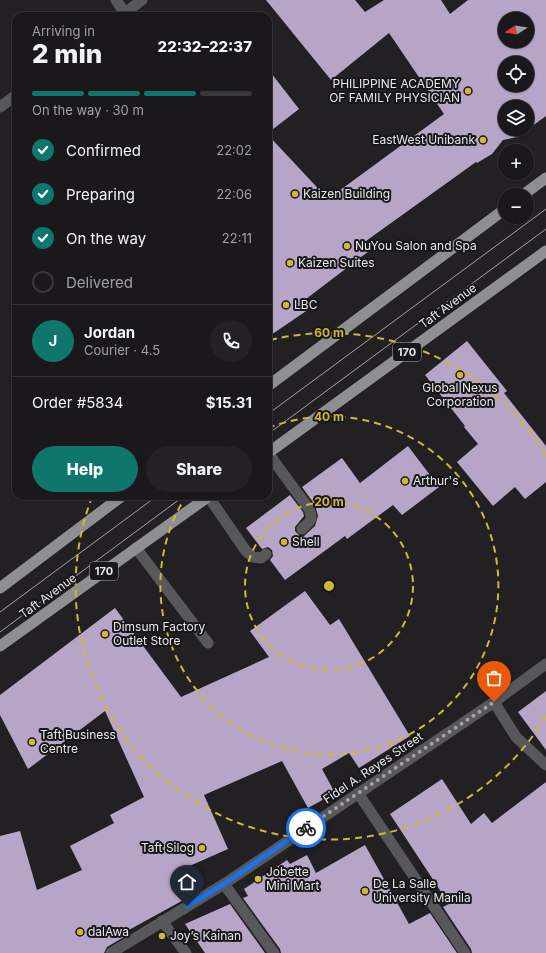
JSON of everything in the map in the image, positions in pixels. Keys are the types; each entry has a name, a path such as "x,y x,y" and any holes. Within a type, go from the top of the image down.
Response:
{"main road":[{"path":"532,188 546,178"},
{"path":"272,383 498,214"},
{"name":"Taft Avenue","path":"272,450 546,251"},
{"path":"0,588 117,500"},
{"name":"Taft Avenue","path":"0,646 202,500"}],"street":[{"path":"116,0 122,12"},
{"path":"126,12 142,0"},
{"path":"0,107 12,98"},
{"path":"272,458 312,515 310,521 302,529"},
{"path":"211,500 246,551 253,557 261,558 266,554"},
{"path":"136,548 208,644"},
{"name":"Fidel A. Reyes Street","path":"111,953 224,884 494,702 546,664"},
{"path":"494,702 516,737 546,765"},
{"path":"358,794 465,953"},
{"path":"224,884 274,953"},
{"path":"162,922 186,953"}],"building":[{"path":"266,0 355,0 365,12 384,0 441,0 450,14 468,0 546,0 546,116 534,125 534,100 498,100 498,136 518,136 503,140 498,144 498,146 492,154 477,163 476,162 366,241 373,248 306,299 312,307 272,334 272,139 328,199 444,114 389,33 331,80"},
{"path":"272,74 299,109 272,130"},
{"path":"467,341 507,391 504,393 546,446 546,482 525,499 515,487 493,506 457,462 478,444 425,375"},
{"path":"408,446 439,487 402,515 393,505 347,539 345,536 285,580 270,560 273,556 272,550 268,547 262,549 246,528 290,495 303,512 304,516 295,527 295,531 300,536 304,536 315,526 318,516 315,505 302,487 342,458 360,483"},
{"path":"305,591 330,625 339,619 410,736 359,768 349,753 322,769 335,793 308,808 282,761 204,795 228,849 176,872 189,897 127,931 129,934 107,947 104,953 0,953 0,836 20,831 37,890 82,870 70,846 114,823 110,815 144,797 105,711 28,769 0,715 0,695 115,608 181,697 269,657 250,631"},
{"path":"546,691 546,750 518,712"},
{"path":"442,779 471,824 484,813 492,823 546,782 546,953 472,953 471,949 443,907 449,904 390,814"},
{"path":"365,845 409,924 430,913 457,953 281,953 280,949 243,898 248,896 244,889 287,860 290,864 307,855 316,873"},
{"path":"230,904 265,953 205,953 185,924"}],"tram line":[{"path":"272,411 546,209"},
{"path":"272,431 546,229"},
{"path":"0,612 152,500"},
{"path":"0,632 179,500"}],"way so far":[{"path":"306,828 494,702"}],"place":[{"name":"PHILIPPINE ACADEMY OF FAMILY PHYSICIAN","path":"468,91"},
{"name":"EastWest Unibank","path":"483,140"},
{"name":"Kaizen Building","path":"295,194"},
{"name":"NuYou Salon and Spa","path":"347,246"},
{"name":"Kaizen Suites","path":"290,263"},
{"name":"LBC","path":"286,305"},
{"name":"Global Nexus Corporation","path":"460,375"},
{"name":"Arthur's","path":"405,481"},
{"name":"Shell","path":"284,542"},
{"name":"Dimsum Factory Outlet Store","path":"105,634"},
{"name":"Taft Business Centre","path":"32,742"},
{"name":"Taft Silog","path":"202,848"},
{"name":"Jobette Mini Mart","path":"258,879"},
{"name":"De La Salle University Manila","path":"365,891"},
{"name":"dalAwa","path":"80,932"},
{"name":"Joy’s Kainan","path":"162,936"}],"route":[{"path":"187,906 224,884 306,828"}]}
